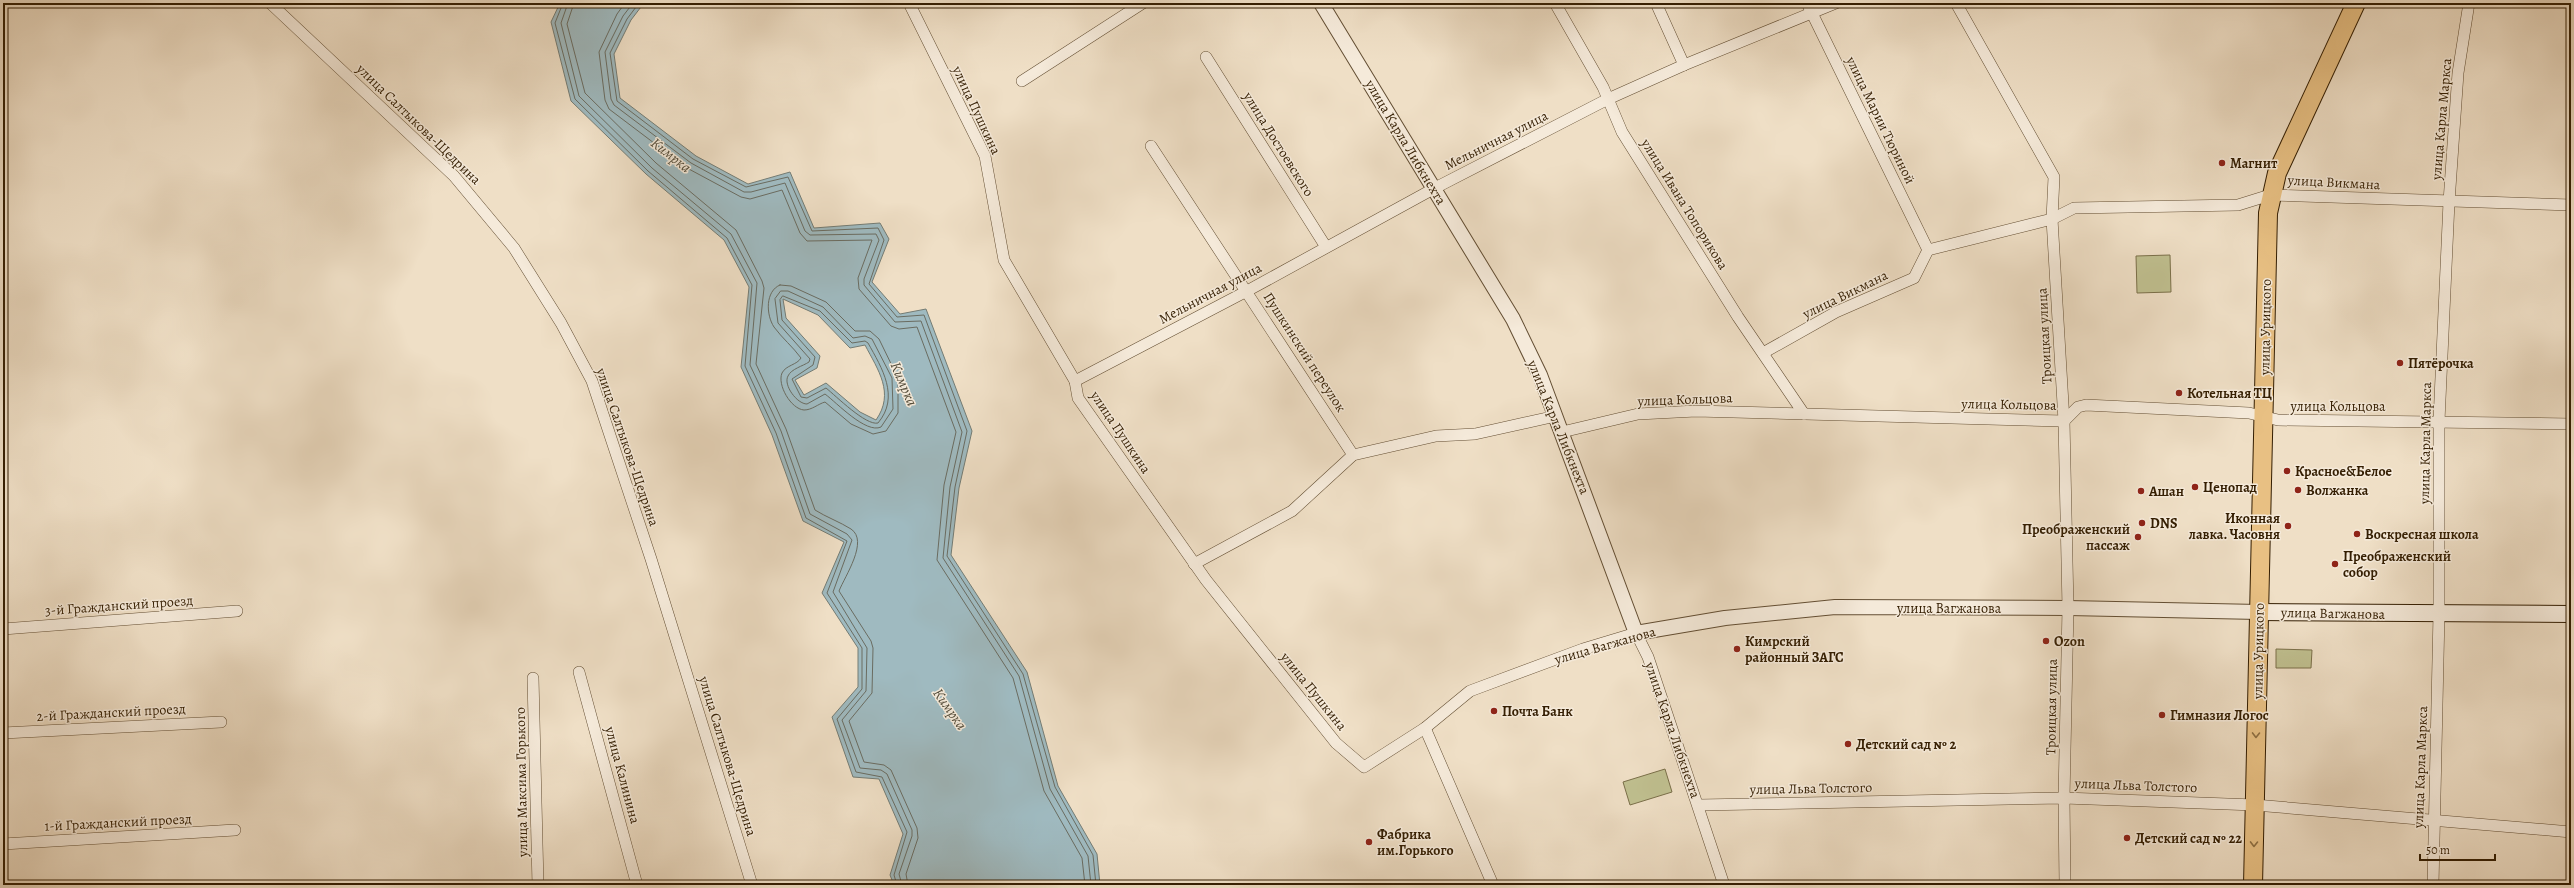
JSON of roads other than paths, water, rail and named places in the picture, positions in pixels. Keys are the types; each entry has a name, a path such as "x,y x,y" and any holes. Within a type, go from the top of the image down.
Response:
{"main road":[{"name":"улица Урицкого","path":"2253,885 2264,416 2266,236 2270,194 2277,173 2356,3"},
{"name":"улица Вагжанова","path":"2259,612 2571,614"}],"street":[{"name":"улица Салтыкова-Щедрина","path":"270,3 454,176 514,248 561,323 589,375 651,559 752,885"},
{"name":"улица Пушкина","path":"909,3 985,156 1004,260 1075,381 1078,398 1194,564 1336,743 1364,766"},
{"path":"1022,81 1143,3"},
{"name":"улица Карла Либкнехта","path":"1321,3 1435,188 1513,319 1540,375 1636,633 1648,656 1699,805 1724,885"},
{"name":"улица Ивана Топорикова","path":"1555,3 1608,99 1622,132 1738,317 1764,353 1804,414"},
{"path":"1656,3 1684,65"},
{"name":"Мельничная улица","path":"1075,381 1247,291 1435,188 1608,99 1809,8 1836,3"},
{"name":"Троицкая улица","path":"1956,3 2054,177 2052,219 2064,421 2068,608 2064,798 2065,885"},
{"name":"улица Карла Маркса","path":"2433,885 2433,820 2439,614 2439,421 2449,202 2458,73 2469,3"},
{"name":"улица Марии Тюриной","path":"1809,8 1928,250"},
{"name":"улица Достоевского","path":"1206,56 1326,247"},
{"name":"Пушкинский переулок","path":"1151,146 1354,455"},
{"name":"улица Викмана","path":"1764,353 1836,312 1914,278 1928,250 2052,219 2074,208 2238,205 2270,194 2449,202 2571,205"},
{"name":"улица Кольцова","path":"1562,432 1638,414 1696,411 2064,421 2078,407 2086,405 2249,413 2278,420 2571,424"},
{"path":"1194,564 1292,511 1354,455 1436,436 1475,434 1556,416"},
{"name":"улица Вагжанова","path":"1364,766 1426,728 1470,690 1583,649 1636,633 1725,618 1835,607 2068,608 2259,612"},
{"name":"3-й Гражданский проезд","path":"3,629 237,611"},
{"name":"улица Калинина","path":"579,672 637,885"},
{"name":"улица Максима Горького","path":"533,678 538,885"},
{"name":"2-й Гражданский проезд","path":"3,733 221,722"},
{"path":"1426,728 1493,885"},
{"name":"улица Льва Толстого","path":"1699,805 2064,798 2255,805 2571,832"},
{"name":"1-й Гражданский проезд","path":"3,844 235,830"}],"water":[{"name":"Кимрка","path":"560,3 644,3 631,20 614,54 620,98 696,156 748,184 790,172 814,228 880,223 889,239 872,282 900,314 926,309 972,431 959,488 951,555 1027,672 1058,786 1097,854 1100,885 894,885 890,875 903,834 879,779 853,777 832,717 858,687 858,648 822,593 844,542 803,521 772,435 741,367 749,287 724,240 646,174 571,101 551,22","holes":["783,299 818,315 850,348 865,345 875,363 884,391 882,410 876,420 860,412 826,383 804,395 795,380 817,368 820,356 786,318"]}],"place":[{"name":"Магнит","path":"2222,163"},
{"name":"Пятёрочка","path":"2400,363"},
{"name":"Котельная ТЦ","path":"2179,393"},
{"name":"Красное&Белое","path":"2287,471"},
{"name":"Ценопад","path":"2195,487"},
{"name":"Волжанка","path":"2298,490"},
{"name":"Ашан","path":"2141,491"},
{"name":"DNS","path":"2142,523"},
{"name":"Иконная лавка. Часовня","path":"2288,526"},
{"name":"Воскресная школа","path":"2357,534"},
{"name":"Преображенский пассаж","path":"2138,537"},
{"name":"Преображенский собор","path":"2335,564"},
{"name":"Ozon","path":"2046,641"},
{"name":"Кимрский районный ЗАГС","path":"1737,649"},
{"name":"Почта Банк","path":"1494,711"},
{"name":"Гимназия Логос","path":"2162,715"},
{"name":"Детский сад № 2","path":"1848,744"},
{"name":"Детский сад № 22","path":"2127,838"},
{"name":"Фабрика им.Горького","path":"1369,842"}]}
